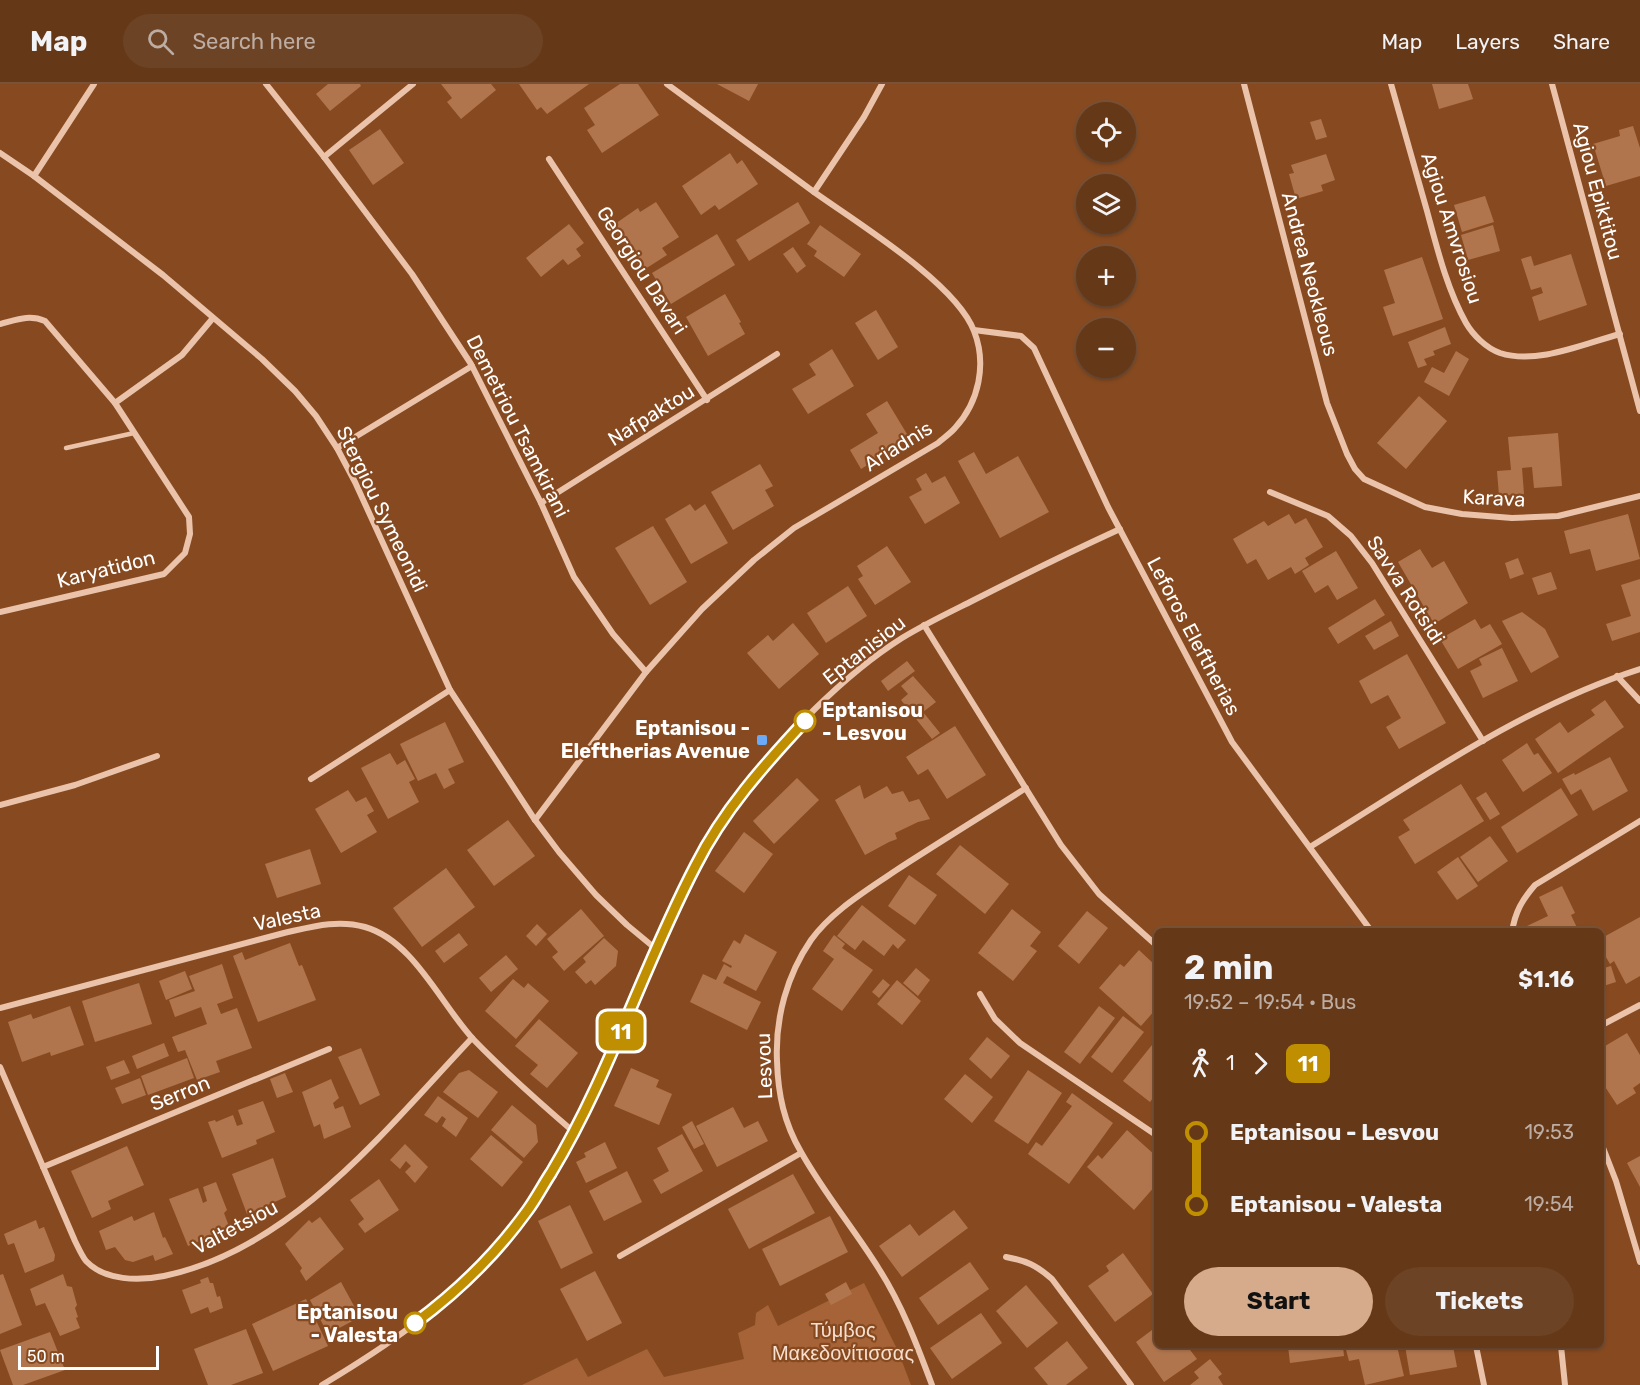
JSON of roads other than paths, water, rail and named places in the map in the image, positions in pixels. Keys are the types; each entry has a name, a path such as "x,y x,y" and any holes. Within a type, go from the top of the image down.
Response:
{"street":[{"path":"34,176 94,84"},
{"name":"Demetriou Tsamkirani","path":"266,84 412,274 472,365 541,503 574,577 613,634 646,672"},
{"path":"324,157 413,84"},
{"name":"Ariadnis","path":"535,820 646,672 702,609 754,560 794,528 938,443 956,428 976,393 981,375 979,346 974,330 965,313 938,285 899,252 667,84"},
{"path":"814,192 864,117 882,84"},
{"name":"Andrea Neokleous","path":"1244,84 1327,403 1355,469"},
{"name":"Agiou Amvrosiou","path":"1391,84 1448,281 1466,324 1479,340 1498,352 1521,357 1549,354 1620,334"},
{"name":"Agiou Epiktitou","path":"1552,84 1640,411"},
{"name":"Stergiou Symeonidi","path":"0,153 34,176 163,275 262,359 295,391 316,416 337,448 450,690 535,820 559,852 596,895 656,949"},
{"name":"Georgiou Davari","path":"549,159 707,400"},
{"name":"Karyatidon","path":"0,324 25,317 45,321 115,403 189,517 190,534 185,554 164,574 0,612"},
{"path":"115,403 182,355 213,318"},
{"name":"Leforos Eleftherias","path":"974,330 1021,336 1034,348 1120,529 1232,742 1369,928"},
{"name":"Nafpaktou","path":"541,503 777,354"},
{"path":"337,448 472,365"},
{"name":"Karava","path":"1355,469 1364,479 1425,507 1461,514 1512,518 1558,516 1640,495"},
{"name":"Savva Rotsidi","path":"1270,492 1328,516 1351,536 1372,562 1483,741"},
{"name":"Eptanisiou","path":"322,1385 375,1353 421,1318 469,1277 495,1251 528,1211 575,1132 601,1080 656,949 696,863 740,795 777,751 840,687 884,651 924,625 1120,529"},
{"path":"924,625 1061,845 1099,894 1154,943"},
{"path":"1310,848 1483,741 1574,694 1640,669"},
{"path":"1617,676 1640,701"},
{"path":"311,779 450,690"},
{"path":"0,805 75,785 157,756"},
{"name":"Lesvou","path":"932,1385 904,1314 880,1270 801,1153 782,1109 776,1044 778,1018 796,966 812,940 828,921 862,894 1026,788"},
{"path":"1513,928 1515,915 1524,898 1535,885 1640,821"},
{"name":"Valesta","path":"0,1008 284,933 325,924 366,927 398,946 472,1038 526,1092 575,1132"},
{"path":"980,994 994,1019 1020,1042 1154,1134"},
{"path":"1604,1024 1640,1005"},
{"name":"Valtetsiou","path":"0,1067 75,1241 87,1261 105,1274 129,1279 152,1278 180,1273 215,1260 257,1239 291,1216 335,1180 472,1038"},
{"name":"Serron","path":"43,1167 329,1049"},
{"path":"1604,1150 1616,1181 1640,1262"},
{"path":"620,1256 801,1153"},
{"path":"1006,1257 1027,1261 1052,1279 1131,1385"},
{"path":"1476,1348 1484,1385"},
{"path":"1561,1348 1565,1385"}],"lane":[{"path":"66,448 134,433"}],"place":[{"name":"Eptanisou - Lesvou","path":"805,721"},
{"name":"Eptanisou - Eleftherias Avenue","path":"762,740"},
{"name":"Eptanisou - Valesta","path":"415,1323"}],"park label":[{"name":"Τύμβος Μακεδονίτισσας","path":"843,1342"}]}
